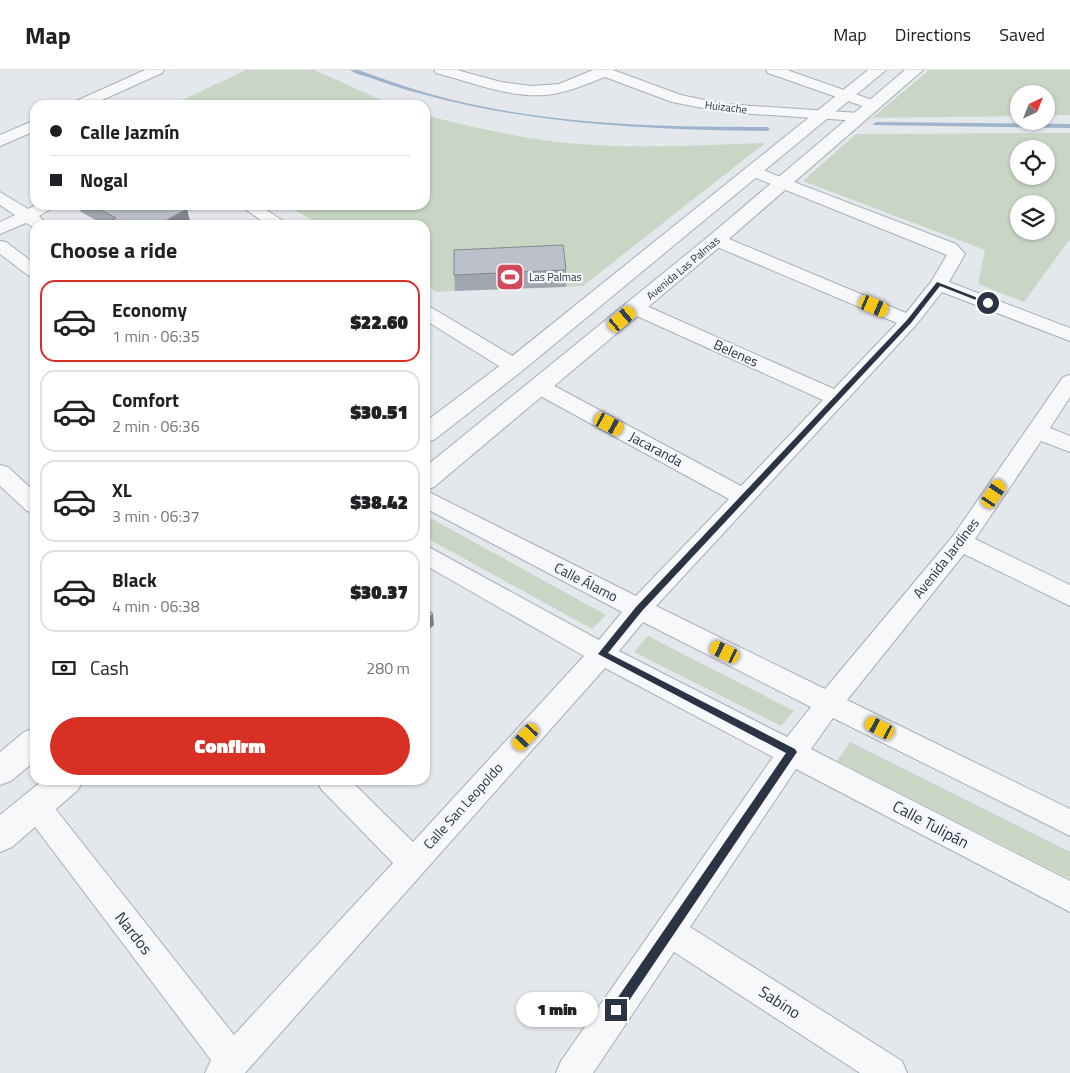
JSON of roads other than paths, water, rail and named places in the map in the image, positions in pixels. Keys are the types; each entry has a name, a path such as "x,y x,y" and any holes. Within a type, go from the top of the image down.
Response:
{"street":[{"path":"90,100 157,70"},
{"path":"441,70 508,87 540,90 561,88 602,71"},
{"path":"773,70 845,96 866,111"},
{"path":"430,430 514,366 878,70"},
{"name":"Avenida Las Palmas","path":"430,476 635,308 915,70"},
{"name":"Huizache","path":"602,71 677,99 723,108 823,113 866,111"},
{"path":"0,141 30,127"},
{"path":"752,171 782,182"},
{"name":"Calle San Leopoldo","path":"227,1067 602,654 639,609 909,321 939,284 956,254 950,248 782,182"},
{"path":"0,197 34,220 44,210"},
{"path":"255,210 272,220"},
{"path":"0,230 30,221"},
{"path":"716,240 909,321"},
{"path":"0,246 30,268"},
{"path":"939,284 1070,335"},
{"name":"Belenes","path":"635,308 836,398"},
{"path":"430,315 514,366"},
{"name":"Avenida Jardines","path":"573,1073 792,752 829,703 961,542 1070,382"},
{"name":"Jacaranda","path":"540,387 745,498"},
{"path":"1038,431 1070,445"},
{"path":"0,473 30,500"},
{"name":"Calle Álamo","path":"430,501 639,609 829,703"},
{"path":"961,542 1070,596"},
{"path":"430,557 602,654 792,752"},
{"path":"829,703 1070,823"},
{"path":"0,771 30,746"},
{"name":"Calle Tulipán","path":"792,752 1070,897"},
{"path":"0,836 60,785"},
{"path":"336,785 413,862"},
{"name":"Nardos","path":"36,806 227,1067"},
{"name":"Sabino","path":"670,932 890,1073"}],"waterway":[{"path":"353,70 402,88 504,112 557,119 662,128 767,129"},
{"path":"876,124 1070,126"}],"place":[{"name":"Las Palmas","path":"510,277"}]}
